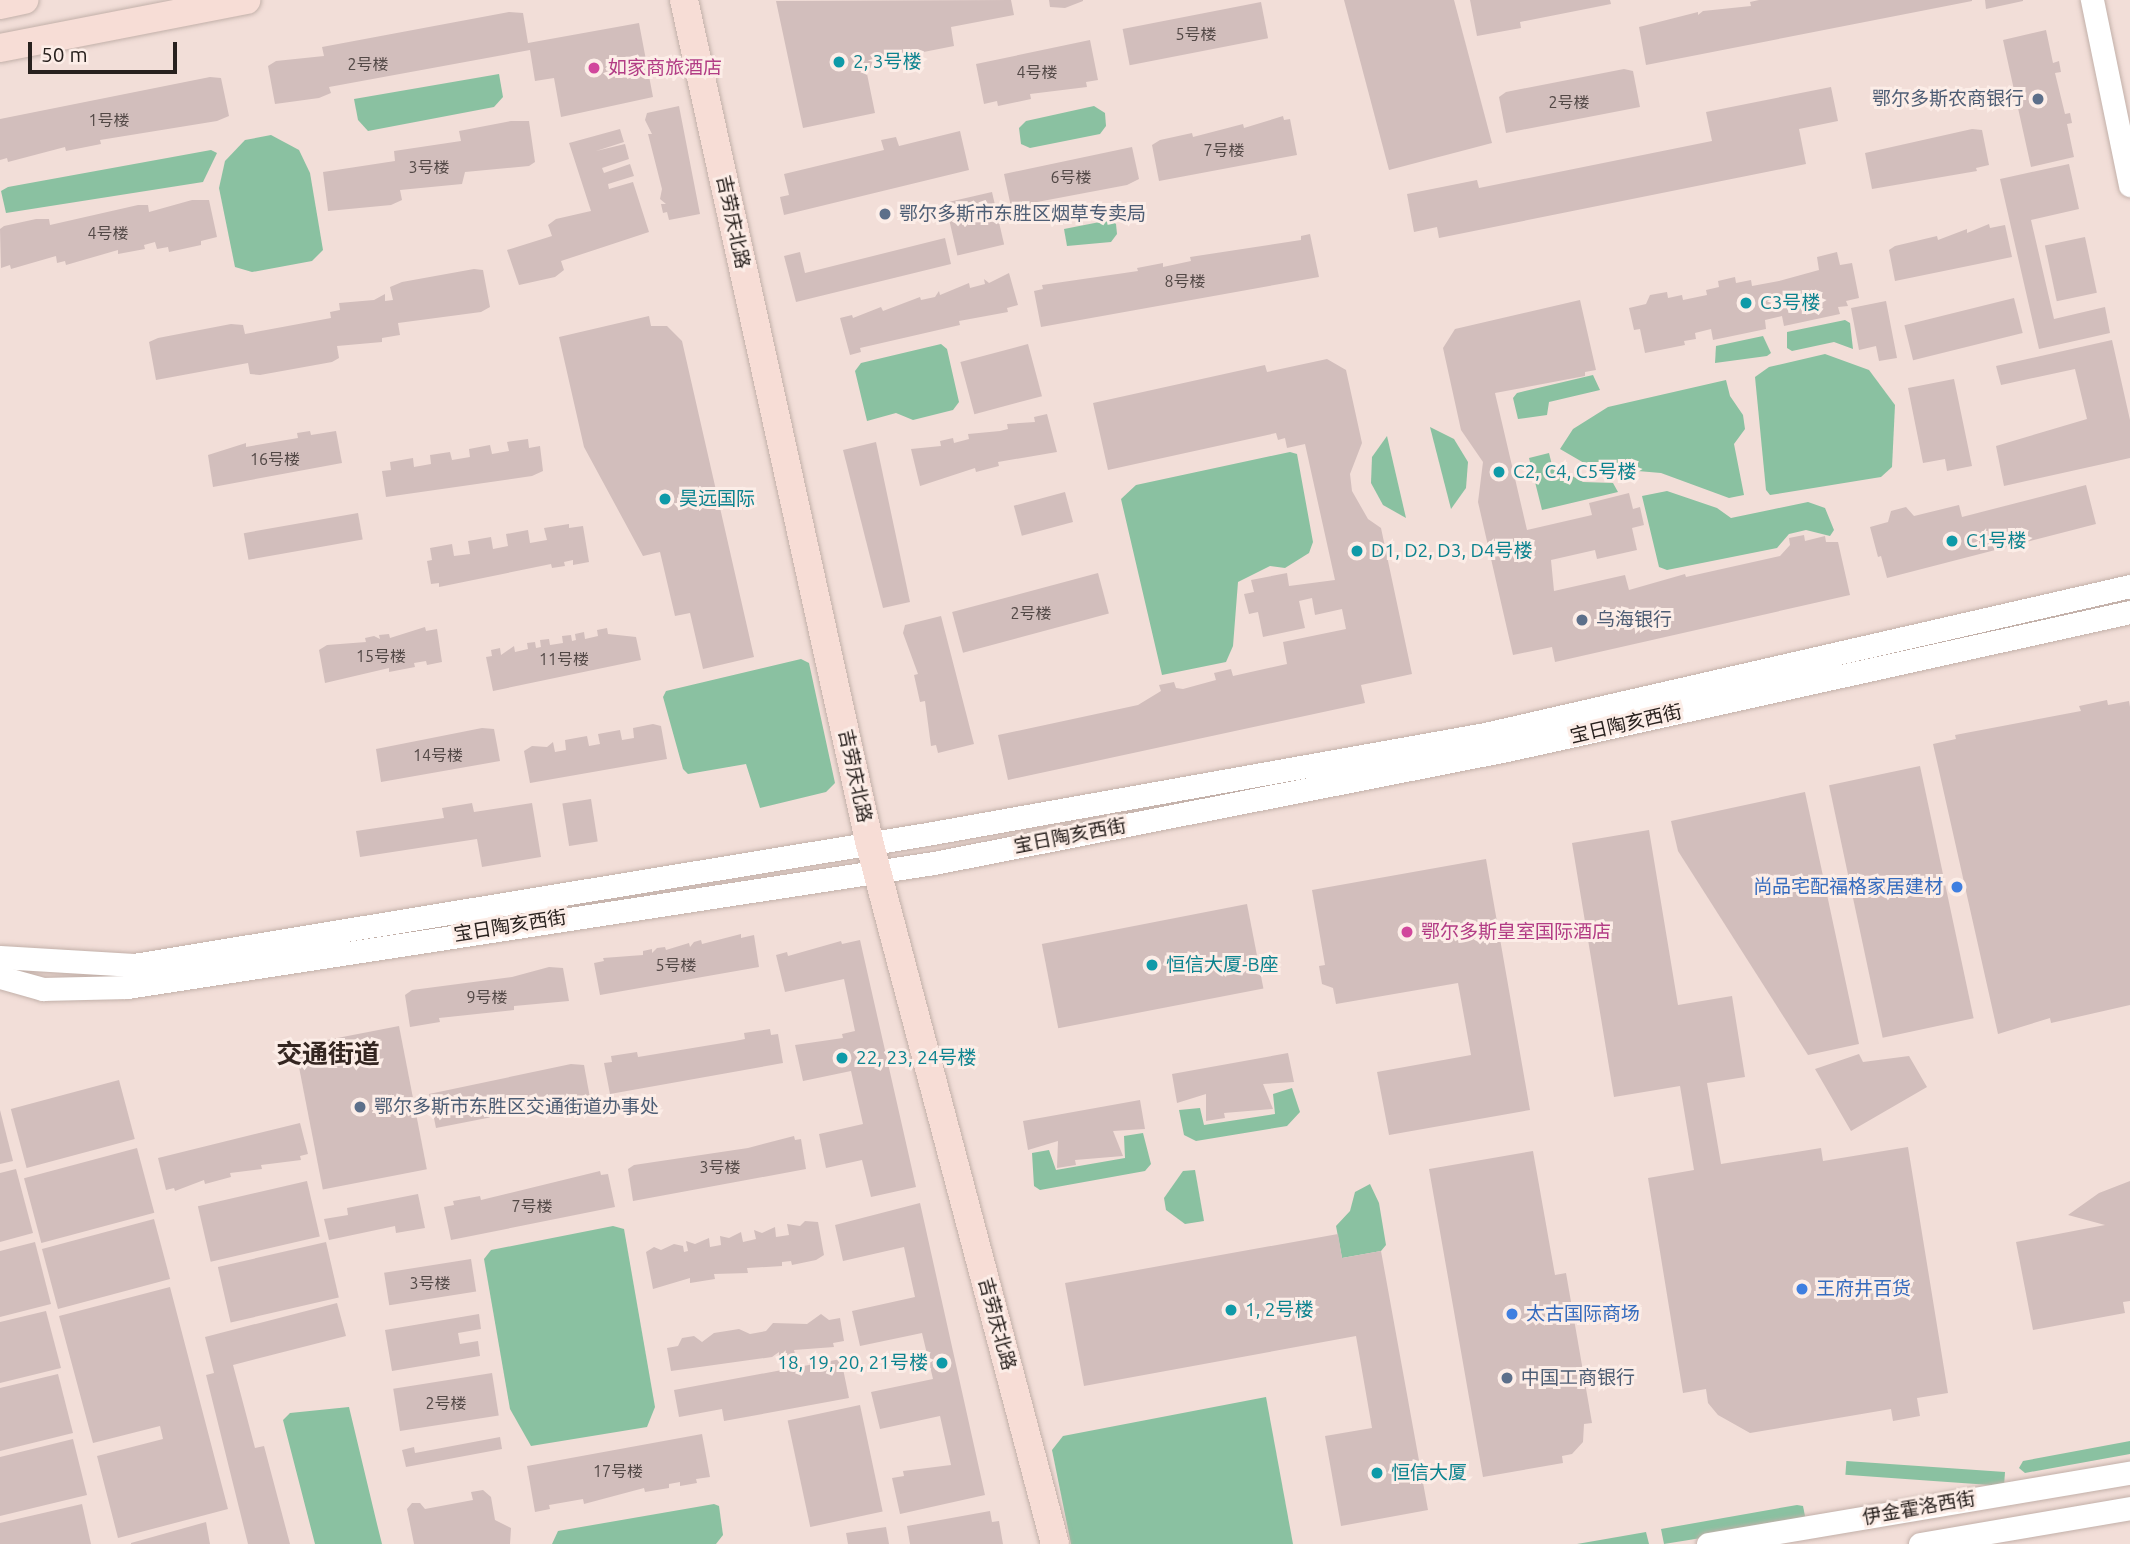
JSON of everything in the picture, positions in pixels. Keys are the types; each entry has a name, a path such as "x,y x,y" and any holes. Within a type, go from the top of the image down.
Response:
{"main road":[{"path":"0,5 24,0"},
{"path":"0,48 246,0"},
{"name":"吉劳庆北路","path":"684,0 869,841 1055,1544"}],"street":[{"path":"2092,0 2130,185"},
{"name":"宝日陶亥西街","path":"0,957 134,965 1485,734 2130,586"},
{"name":"宝日陶亥西街","path":"0,977 43,989 127,987 878,869 934,863 1488,754 2130,612"},
{"name":"伊金霍洛西街","path":"1708,1544 2130,1473"},
{"name":"伊金霍洛西街","path":"1920,1544 2130,1508"}],"green space":[{"path":"499,74 503,97 494,107 368,131 358,120 354,99"},
{"path":"1094,106 1105,113 1106,126 1100,134 1030,148 1021,144 1019,128 1026,121"},
{"path":"271,135 299,150 310,173 323,250 312,261 252,272 235,267 219,188 225,161 245,140"},
{"path":"211,150 217,153 203,182 6,213 1,191 8,187"},
{"path":"1110,220 1116,224 1117,234 1111,242 1067,246 1064,229"},
{"path":"1845,320 1850,323 1853,349 1834,342 1792,351 1787,348 1787,332"},
{"path":"1763,336 1771,353 1767,356 1715,363 1716,346"},
{"path":"941,344 947,349 959,402 953,410 913,420 896,413 867,421 855,371 861,363"},
{"path":"1825,354 1869,370 1895,405 1892,467 1881,477 1770,495 1766,490 1755,377 1769,367"},
{"path":"1593,375 1600,390 1549,402 1547,415 1518,419 1513,398 1517,393"},
{"path":"1726,380 1730,396 1743,415 1745,429 1734,444 1744,495 1729,498 1661,473 1591,467 1560,449 1573,429 1608,407"},
{"path":"1430,427 1454,439 1468,462 1466,488 1451,509"},
{"path":"1387,436 1406,518 1383,505 1371,483 1372,457"},
{"path":"1290,452 1297,454 1313,542 1309,553 1285,568 1270,566 1238,582 1233,646 1226,662 1162,675 1121,499 1136,485"},
{"path":"1549,453 1552,465 1583,482 1613,483 1618,492 1542,510 1529,458"},
{"path":"1667,491 1717,508 1731,518 1808,502 1825,508 1834,530 1830,536 1806,530 1789,534 1777,548 1667,570 1659,567 1642,496"},
{"path":"801,659 809,663 835,783 826,792 760,808 746,764 688,774 683,769 663,697 666,691"},
{"path":"1292,1088 1300,1112 1287,1126 1196,1141 1184,1135 1179,1110 1200,1108 1204,1125 1275,1114 1273,1094"},
{"path":"1143,1133 1151,1164 1145,1171 1040,1190 1034,1186 1032,1153 1049,1150 1056,1170 1125,1158 1124,1136"},
{"path":"1195,1170 1204,1221 1185,1224 1166,1210 1164,1198 1183,1171"},
{"path":"1370,1184 1379,1203 1386,1245 1381,1251 1342,1258 1336,1226 1350,1211 1355,1192"},
{"path":"613,1226 624,1229 655,1407 647,1427 531,1446 510,1409 484,1259 491,1250"},
{"path":"1266,1397 1293,1544 1071,1544 1052,1450 1063,1436"},
{"path":"349,1407 382,1544 315,1544 283,1420 290,1413"},
{"path":"2130,1441 2130,1454 2025,1473 2019,1468 2023,1461"},
{"path":"1846,1461 2005,1472 2004,1486 1845,1475"},
{"path":"714,1504 719,1506 723,1535 716,1544 552,1544 558,1531"},
{"path":"1803,1506 1806,1521 1664,1544 1661,1529"},
{"path":"1646,1532 1649,1544 1577,1544"}],"building":[{"name":"2, 3号楼","path":"1011,0 1014,15 951,27 954,46 888,59 889,65 866,69 875,113 803,128 776,1"},
{"path":"1049,0 1083,1 1065,8 1050,7"},
{"path":"1344,0 1454,0 1492,143 1389,170"},
{"path":"1470,0 1610,0 1611,4 1520,22 1521,28 1477,36"},
{"path":"1985,0 2023,0 2023,1 1986,9"},
{"path":"1972,1 1646,65 1639,27 1698,12 1698,15 1703,11 1751,6 1750,2"},
{"path":"1261,2 1268,38 1130,65 1123,29"},
{"path":"509,12 523,13 528,43 639,23 653,97 561,117 554,78 535,81 530,50 329,87 331,93 319,98 275,104 268,66 276,61 324,56 322,47"},
{"path":"2046,30 2053,63 2059,61 2061,72 2055,73 2065,114 2070,113 2072,123 2067,124 2074,157 2031,167 2003,40"},
{"path":"1090,40 1098,80 1086,82 1087,87 1030,94 1031,99 998,106 997,101 984,104 976,64"},
{"path":"1624,69 1633,71 1640,107 1506,133 1499,97 1506,92"},
{"path":"210,77 221,78 229,116 217,121 100,140 101,144 66,151 65,147 8,162 7,158 0,160 0,119"},
{"path":"1831,87 1838,121 1799,129 1806,164 1439,238 1437,227 1414,232 1407,194 1477,180 1479,188 1712,141 1706,112"},
{"path":"679,106 700,214 669,220 667,212 663,213 661,204 666,204 660,199 662,189 648,134 652,134 645,120 647,113"},
{"path":"1283,116 1284,120 1290,119 1297,155 1159,181 1152,145 1160,140 1192,133 1193,137 1243,124 1244,128"},
{"path":"511,121 529,121 535,162 529,166 465,172 462,184 400,190 402,200 391,205 328,211 323,172 395,161 394,151 461,141 459,131"},
{"path":"620,129 624,142 596,151 625,144 629,159 602,168 604,173 630,164 634,176 608,184 609,189 633,182 649,232 561,261 564,270 555,277 519,285 507,250 552,236 548,225 556,219 591,211 569,143"},
{"path":"1972,129 1982,130 1989,165 1976,168 1977,171 1872,189 1865,153"},
{"path":"960,131 969,170 784,215 780,197 789,195 784,174 884,150 881,140 896,137 899,146"},
{"path":"1132,147 1139,179 1127,185 1011,207 1004,174"},
{"path":"2069,164 2079,209 2031,220 2054,319 2105,307 2110,333 2039,349 2000,179"},
{"path":"992,192 1004,245 957,255 945,203"},
{"path":"192,200 209,200 217,237 201,241 201,245 169,252 168,247 157,249 155,242 144,245 145,249 118,254 118,250 66,265 65,261 57,263 56,256 11,269 10,265 1,268 0,229 4,226 36,219 49,219 50,225 138,205 148,205 149,212"},
{"path":"1989,224 1990,228 2005,225 2012,257 1895,281 1889,250 1895,246 1937,236 1938,240"},
{"path":"1310,234 1319,277 1041,327 1034,291 1043,289 1042,285 1138,271 1137,268 1163,263 1163,267 1191,261 1190,257 1301,240 1301,236"},
{"path":"2085,237 2097,293 2057,301 2045,246"},
{"path":"945,238 951,264 796,302 784,256 800,252 805,273"},
{"name":"C3号楼","path":"1837,252 1840,265 1852,263 1859,298 1846,301 1848,306 1838,307 1840,314 1784,326 1782,316 1765,320 1766,329 1713,340 1711,329 1695,333 1696,339 1684,341 1685,345 1645,353 1640,329 1634,330 1629,308 1646,304 1650,295 1667,292 1668,298 1682,295 1683,300 1707,295 1706,290 1719,287 1718,281 1735,277 1736,283 1751,280 1752,286 1779,281 1819,270 1817,257"},
{"path":"474,269 483,270 490,307 481,312 398,323 400,335 382,338 382,342 337,346 339,358 332,362 260,375 250,374 248,363 156,380 149,342 158,338 231,324 243,325 245,334 331,318 330,312 340,310 339,303 374,300 385,294 385,301 393,300 390,287 402,282"},
{"path":"1009,273 1018,305 1007,308 1008,312 959,321 960,325 860,348 861,352 850,355 840,318 852,315 853,318 881,307 883,311 920,297 921,300 935,297 939,291 940,295 969,283 970,288 985,284 984,279 989,283"},
{"path":"2014,298 2023,333 1913,360 1904,325"},
{"name":"C2, C4, C5号楼","path":"1580,300 1596,370 1585,372 1585,376 1495,393 1527,530 1592,515 1589,503 1629,493 1633,509 1640,507 1644,525 1632,528 1637,550 1597,559 1595,550 1551,560 1554,591 1625,575 1629,590 1685,574 1686,577 1780,556 1790,545 1789,538 1804,535 1805,541 1825,536 1826,542 1838,542 1850,595 1555,662 1552,647 1513,655 1478,502 1483,462 1461,430 1443,348 1455,329"},
{"path":"1886,301 1897,358 1879,361 1876,346 1859,350 1851,308"},
{"name":"昊远国际","path":"649,316 651,326 667,326 682,341 754,657 703,669 690,613 675,616 660,552 643,556 584,447 559,337"},
{"path":"2112,340 2130,420 2130,458 2004,486 1996,446 2087,419 2075,369 2001,385 1996,366"},
{"path":"1028,344 1042,396 974,414 960,362"},
{"name":"D1, D2, D3, D4号楼","path":"1327,359 1346,370 1362,443 1350,474 1352,491 1368,519 1381,528 1412,674 1361,685 1365,703 1008,780 998,735 1138,705 1161,691 1159,685 1174,682 1176,688 1183,689 1216,680 1214,673 1231,669 1233,676 1287,664 1283,642 1346,629 1342,609 1315,615 1312,598 1299,601 1305,628 1263,637 1258,612 1249,614 1244,594 1254,592 1251,580 1287,573 1289,586 1335,580 1305,444 1287,448 1285,438 1278,440 1276,433 1108,470 1093,403 1265,365 1267,372"},
{"path":"1954,379 1972,466 1947,471 1945,459 1923,463 1908,388"},
{"path":"1047,414 1057,452 998,462 999,466 976,472 975,468 920,486 911,449 941,446 940,441 953,438 954,443 969,439 968,434 1008,429 1007,424 1035,422 1034,417"},
{"path":"310,431 311,435 336,431 342,463 213,487 208,455 246,443 246,447 298,438 297,433"},
{"path":"528,439 529,448 540,446 543,471 532,476 386,497 382,471 391,470 390,462 413,458 414,467 431,464 430,455 450,452 452,460 470,457 469,449 490,445 492,454 509,451 507,442"},
{"path":"876,442 910,602 883,608 843,450"},
{"name":"C1号楼","path":"2086,485 2096,524 1887,578 1881,556 1878,557 1870,527 1888,522 1891,511 1906,507 1914,516 1959,505 1962,517"},
{"path":"1065,492 1073,522 1022,536 1014,506"},
{"path":"358,513 363,540 248,560 244,533"},
{"path":"569,524 569,528 583,526 589,562 573,565 573,560 564,562 565,566 552,568 551,564 439,587 439,583 431,584 427,561 432,560 430,548 452,544 454,556 470,554 468,541 491,537 493,549 508,546 506,534 528,530 530,543 547,540 544,528"},
{"path":"1098,573 1109,614 963,653 952,612"},
{"path":"941,616 974,744 938,753 936,745 931,746 925,701 920,702 914,675 918,674 903,633 905,625"},
{"path":"425,627 426,631 437,629 442,662 427,665 426,661 414,663 415,667 389,672 389,668 325,683 319,650 327,645 366,642 365,638 374,636 380,639 379,635 389,634 390,638"},
{"path":"607,628 608,634 636,637 641,660 493,691 486,657 492,656 491,650 500,648 501,655 514,646 515,652 528,649 527,643 535,642 536,648 541,647 540,640 549,639 550,645 563,643 562,636 571,635 572,641 576,640 575,634 584,632 585,639 598,636 597,630"},
{"path":"2107,700 2108,705 2129,701 2130,707 2130,1005 2051,1023 2050,1018 1998,1034 1933,744 1956,739 1955,735 2081,711 2079,706"},
{"path":"653,724 661,726 667,759 530,783 524,751 532,746 547,747 553,742 555,752 566,750 565,740 587,736 589,746 600,744 598,734 620,730 622,740 634,738 633,728"},
{"path":"482,728 494,729 500,761 381,782 376,749"},
{"path":"1920,766 1974,1018 1883,1038 1829,785"},
{"path":"1805,792 1859,1044 1808,1055 1678,851 1671,821"},
{"path":"591,799 598,841 569,846 562,804"},
{"path":"472,803 474,812 532,803 541,857 482,867 477,839 360,857 356,831 444,818 442,808"},
{"path":"1649,830 1678,1005 1732,996 1745,1077 1707,1083 1721,1164 1821,1148 1823,1161 1908,1147 1948,1393 1917,1398 1920,1416 1893,1421 1891,1409 1750,1433 1718,1415 1708,1403 1706,1389 1683,1393 1648,1178 1694,1170 1680,1086 1614,1097 1572,843"},
{"path":"1486,859 1530,1110 1389,1135 1377,1072 1471,1055 1458,983 1336,1004 1333,988 1322,984 1319,966 1325,965 1312,890"},
{"name":"恒信大厦-B座","path":"1247,904 1263,988 1058,1028 1042,944"},
{"path":"741,934 741,938 754,935 759,967 600,995 594,963 604,961 603,958 643,955 643,951 652,949 652,953 657,948 665,947 666,950 689,943 690,947 701,940 702,944"},
{"name":"22, 23, 24号楼","path":"860,940 916,1187 871,1197 862,1160 826,1168 819,1134 863,1124 851,1071 803,1081 795,1045 843,1038 842,1034 855,1031 844,979 785,992 776,955 787,952 788,956 841,941 842,944"},
{"path":"549,967 563,968 569,1001 514,1006 514,1010 439,1018 440,1022 410,1027 405,995 412,990 512,977"},
{"path":"399,1026 427,1169 323,1190 295,1046"},
{"path":"770,1029 771,1035 778,1034 783,1063 610,1094 604,1063 612,1062 611,1056 637,1052 638,1057 735,1041 745,1039 744,1033"},
{"path":"1288,1053 1294,1082 1263,1084 1273,1109 1224,1113 1225,1118 1206,1121 1206,1094 1177,1103 1172,1074"},
{"path":"1859,1054 1863,1062 1909,1056 1927,1087 1851,1131 1815,1069"},
{"path":"571,1064 584,1065 590,1098 436,1128 429,1094"},
{"path":"119,1080 135,1139 27,1168 11,1109"},
{"path":"1140,1100 1145,1129 1113,1131 1123,1156 1075,1160 1076,1165 1057,1168 1058,1141 1028,1150 1023,1121"},
{"path":"0,1110 13,1161 0,1164"},
{"path":"300,1123 308,1154 300,1156 301,1160 261,1165 262,1169 230,1173 231,1177 205,1184 204,1180 175,1191 174,1188 166,1190 158,1158"},
{"path":"794,1136 795,1140 801,1139 806,1169 633,1201 628,1169 634,1165 748,1148"},
{"path":"137,1148 154,1213 41,1243 24,1178"},
{"path":"1533,1151 1555,1275 1566,1273 1592,1423 1584,1424 1583,1442 1572,1454 1562,1456 1563,1463 1483,1477 1429,1169"},
{"path":"16,1169 33,1233 0,1242 0,1173"},
{"path":"600,1171 601,1175 608,1174 615,1207 451,1240 444,1207 454,1205 453,1201 480,1196 481,1200"},
{"path":"307,1181 320,1237 211,1262 198,1206"},
{"path":"2130,1181 2130,1301 2123,1302 2125,1313 2033,1330 2016,1242 2105,1225 2068,1215 2099,1193"},
{"path":"418,1194 425,1228 396,1233 395,1226 329,1240 324,1219 348,1215 347,1208"},
{"name":"18, 19, 20, 21号楼","path":"920,1203 985,1495 900,1514 892,1478 904,1476 903,1471 951,1465 940,1416 880,1429 871,1392 933,1379 922,1333 860,1346 852,1311 915,1297 904,1247 843,1261 835,1225"},
{"path":"154,1219 170,1279 58,1309 42,1249"},
{"path":"805,1221 818,1222 824,1255 816,1260 792,1265 791,1261 782,1262 782,1266 747,1268 748,1273 714,1274 715,1279 690,1283 690,1278 653,1289 646,1252 654,1247 661,1250 674,1244 683,1246 684,1252 688,1251 686,1241 695,1244 709,1238 710,1247 721,1245 720,1236 729,1238 741,1232 743,1242 756,1239 754,1230 762,1233 775,1227 776,1237 789,1235 787,1224 800,1226"},
{"name":"1, 2号楼","path":"1338,1234 1342,1258 1381,1251 1428,1510 1341,1526 1325,1436 1372,1428 1356,1336 1084,1386 1065,1283"},
{"path":"35,1242 51,1304 0,1317 0,1251"},
{"path":"326,1242 339,1298 231,1323 218,1267"},
{"path":"471,1259 476,1292 389,1305 384,1273"},
{"path":"170,1287 228,1509 118,1538 97,1456 163,1439 160,1426 93,1443 59,1316"},
{"path":"337,1303 346,1336 233,1365 255,1448 264,1446 290,1544 248,1544 206,1375 214,1373 205,1337"},
{"path":"46,1311 61,1368 0,1383 0,1322"},
{"path":"479,1314 481,1329 458,1333 460,1344 478,1341 480,1356 392,1371 385,1330"},
{"path":"821,1314 829,1320 840,1318 844,1341 833,1343 834,1347 794,1350 795,1354 779,1356 779,1352 772,1357 671,1371 667,1348 678,1346 682,1338 694,1336 702,1342 714,1333 739,1329 750,1334 766,1331 773,1323 807,1324"},
{"path":"841,1359 849,1398 724,1421 722,1409 679,1417 674,1390"},
{"path":"492,1373 499,1415 400,1431 393,1389"},
{"path":"58,1374 73,1433 0,1451 0,1388"},
{"path":"860,1405 883,1512 810,1527 788,1420"},
{"path":"702,1434 710,1477 696,1479 697,1483 680,1486 680,1482 669,1484 669,1488 645,1492 644,1488 584,1504 583,1499 549,1505 550,1509 535,1512 527,1466"},
{"path":"500,1437 502,1449 406,1467 402,1450 414,1447 415,1453"},
{"path":"73,1439 87,1495 0,1516 0,1457"},
{"path":"483,1490 491,1497 495,1520 511,1528 510,1544 414,1544 407,1509 412,1503 420,1503 425,1509 473,1500 471,1492"},
{"path":"82,1504 91,1544 0,1544 0,1523"},
{"path":"990,1511 992,1522 999,1521 1003,1544 910,1544 907,1526"},
{"path":"206,1522 210,1544 131,1544 131,1543"},
{"path":"886,1527 889,1544 848,1544 846,1533"}],"place":[{"name":"2, 3号楼","path":"839,62"},
{"name":"如家商旅酒店","path":"594,68"},
{"name":"鄂尔多斯农商银行","path":"2038,99"},
{"name":"鄂尔多斯市东胜区烟草专卖局","path":"885,214"},
{"name":"C3号楼","path":"1746,303"},
{"name":"C2, C4, C5号楼","path":"1499,472"},
{"name":"昊远国际","path":"665,499"},
{"name":"C1号楼","path":"1952,541"},
{"name":"D1, D2, D3, D4号楼","path":"1357,551"},
{"name":"乌海银行","path":"1582,620"},
{"name":"尚品宅配福格家居建材","path":"1957,887"},
{"name":"鄂尔多斯皇室国际酒店","path":"1407,932"},
{"name":"恒信大厦-B座","path":"1152,965"},
{"name":"22, 23, 24号楼","path":"842,1058"},
{"name":"鄂尔多斯市东胜区交通街道办事处","path":"360,1107"},
{"name":"王府井百货","path":"1802,1289"},
{"name":"1, 2号楼","path":"1231,1310"},
{"name":"太古国际商场","path":"1512,1314"},
{"name":"18, 19, 20, 21号楼","path":"942,1363"},
{"name":"中国工商银行","path":"1507,1378"},
{"name":"恒信大厦","path":"1377,1473"}],"district":[{"name":"交通街道","path":"328,1054"}]}
